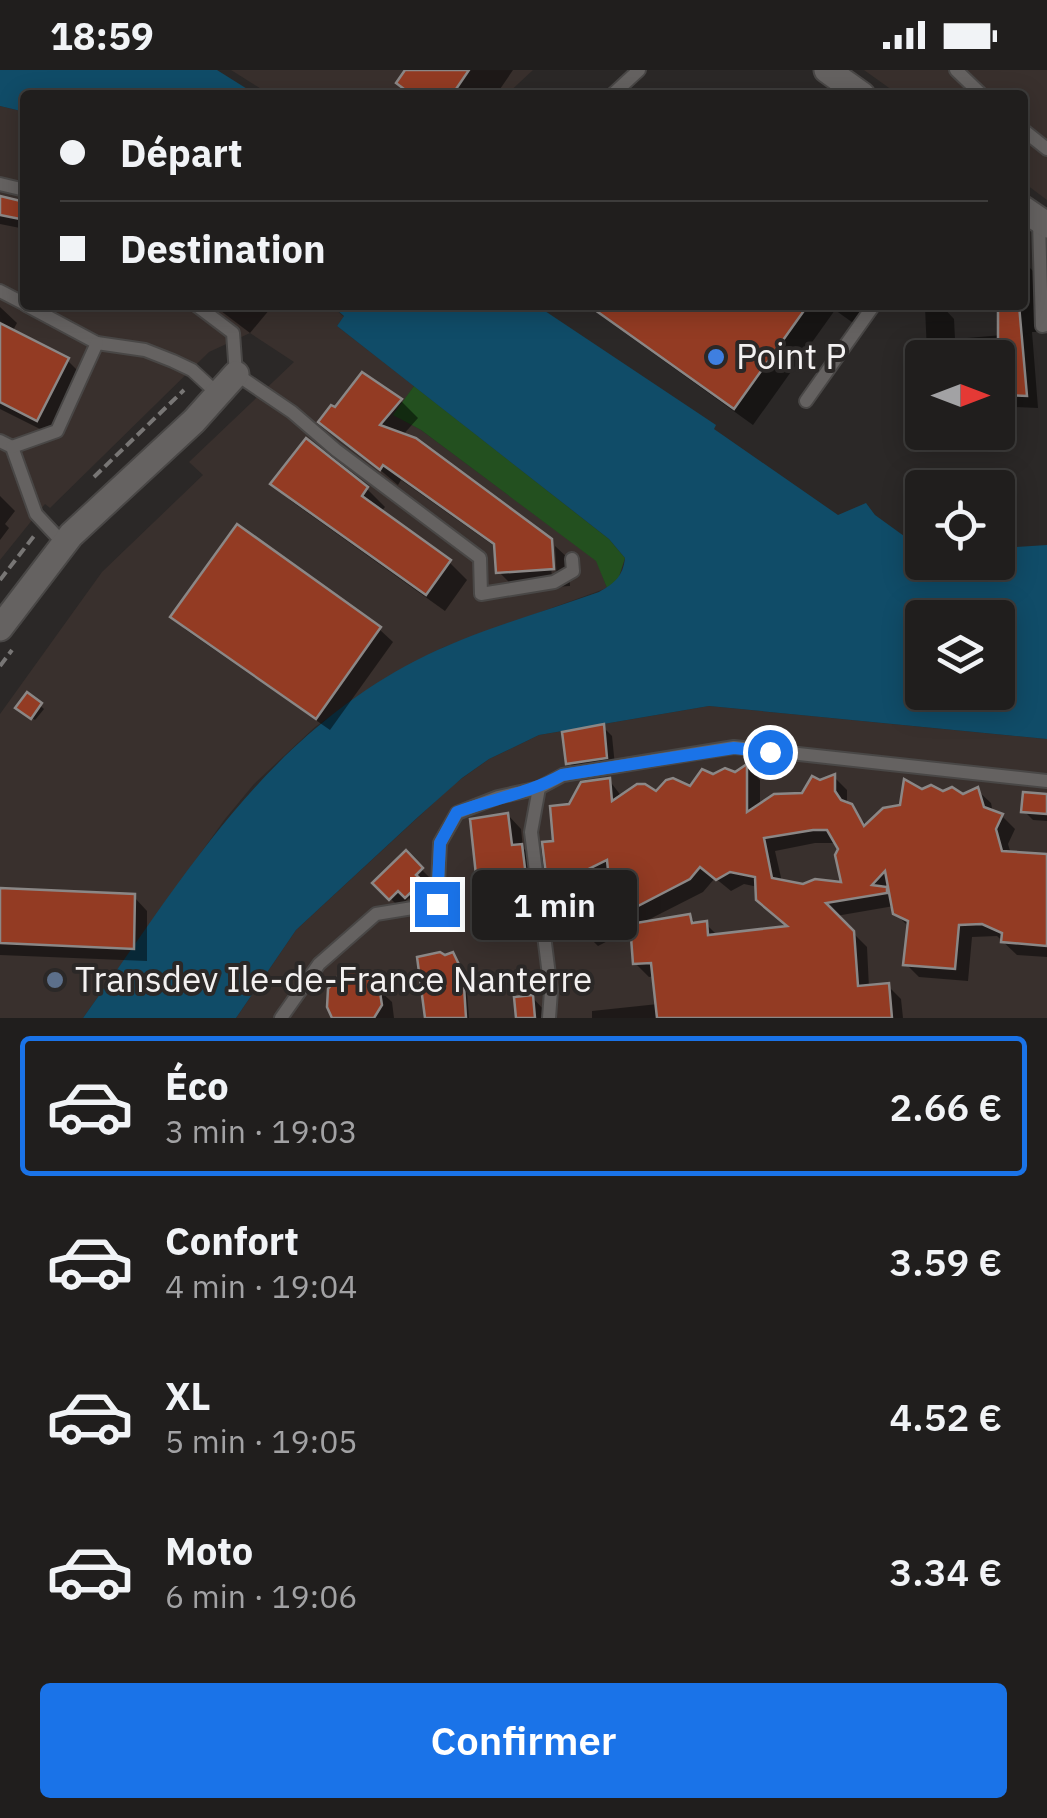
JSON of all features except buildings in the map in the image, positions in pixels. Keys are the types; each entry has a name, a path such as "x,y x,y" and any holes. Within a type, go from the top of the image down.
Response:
{"street":[{"path":"827,70 855,90"},
{"path":"11,632 64,544 220,395 236,374"}],"lane":[{"path":"617,90 639,70"},
{"path":"956,70 977,90"},
{"path":"1036,217 1042,326 1047,325"},
{"path":"35,310 96,342 144,350 174,361 192,370 220,395"},
{"path":"203,310 233,332 236,374 292,412 336,450 480,558 481,594 554,582 573,571 572,559"},
{"path":"806,401 870,310"},
{"path":"64,544 36,514 6,444 57,431 96,342"},
{"path":"281,1018 319,964 376,914 437,904 440,843 457,812 539,788 562,775 734,748 1047,781"},
{"path":"539,788 532,832 551,991 549,1018"}],"path":[{"path":"0,666 11,632"}],"shaded area":[{"path":"231,70 533,70 511,90 263,90"},
{"path":"864,70 1047,70 1047,200 1028,186 1028,90 892,90"},
{"path":"0,106 20,111 20,310 336,310 344,317 337,326 414,386 394,415 421,430 597,561 607,588 442,648 386,678 315,727 254,784 225,819 83,1018 0,1018 0,714 102,572 203,475 189,462 294,362 250,333 209,352 50,508 45,504 0,560"},
{"path":"709,706 1047,739 1047,1018 236,1018 296,930 454,784 489,759 539,735"}],"green space":[{"path":"414,386 609,539 625,558 618,580 607,588 596,561 421,430 393,415"}],"water":[{"path":"0,70 217,70 249,90 20,90 20,111 0,106"},
{"path":"337,310 544,310 716,425 714,429 838,515 866,503 875,515 905,537 905,580 1015,580 1015,547 1047,545 1047,739 709,706 539,735 489,759 462,778 296,930 236,1018 83,1018 228,819 312,732 360,694 437,650 599,592 614,582 625,558 609,539 337,326 344,316"}],"place":[{"name":"Point P","path":"716,357"},
{"name":"Transdev Ile-de-France Nanterre","path":"55,980"}],"route":[{"path":"437,904 440,843 457,812 539,788 562,775 734,748 770,752"}]}
